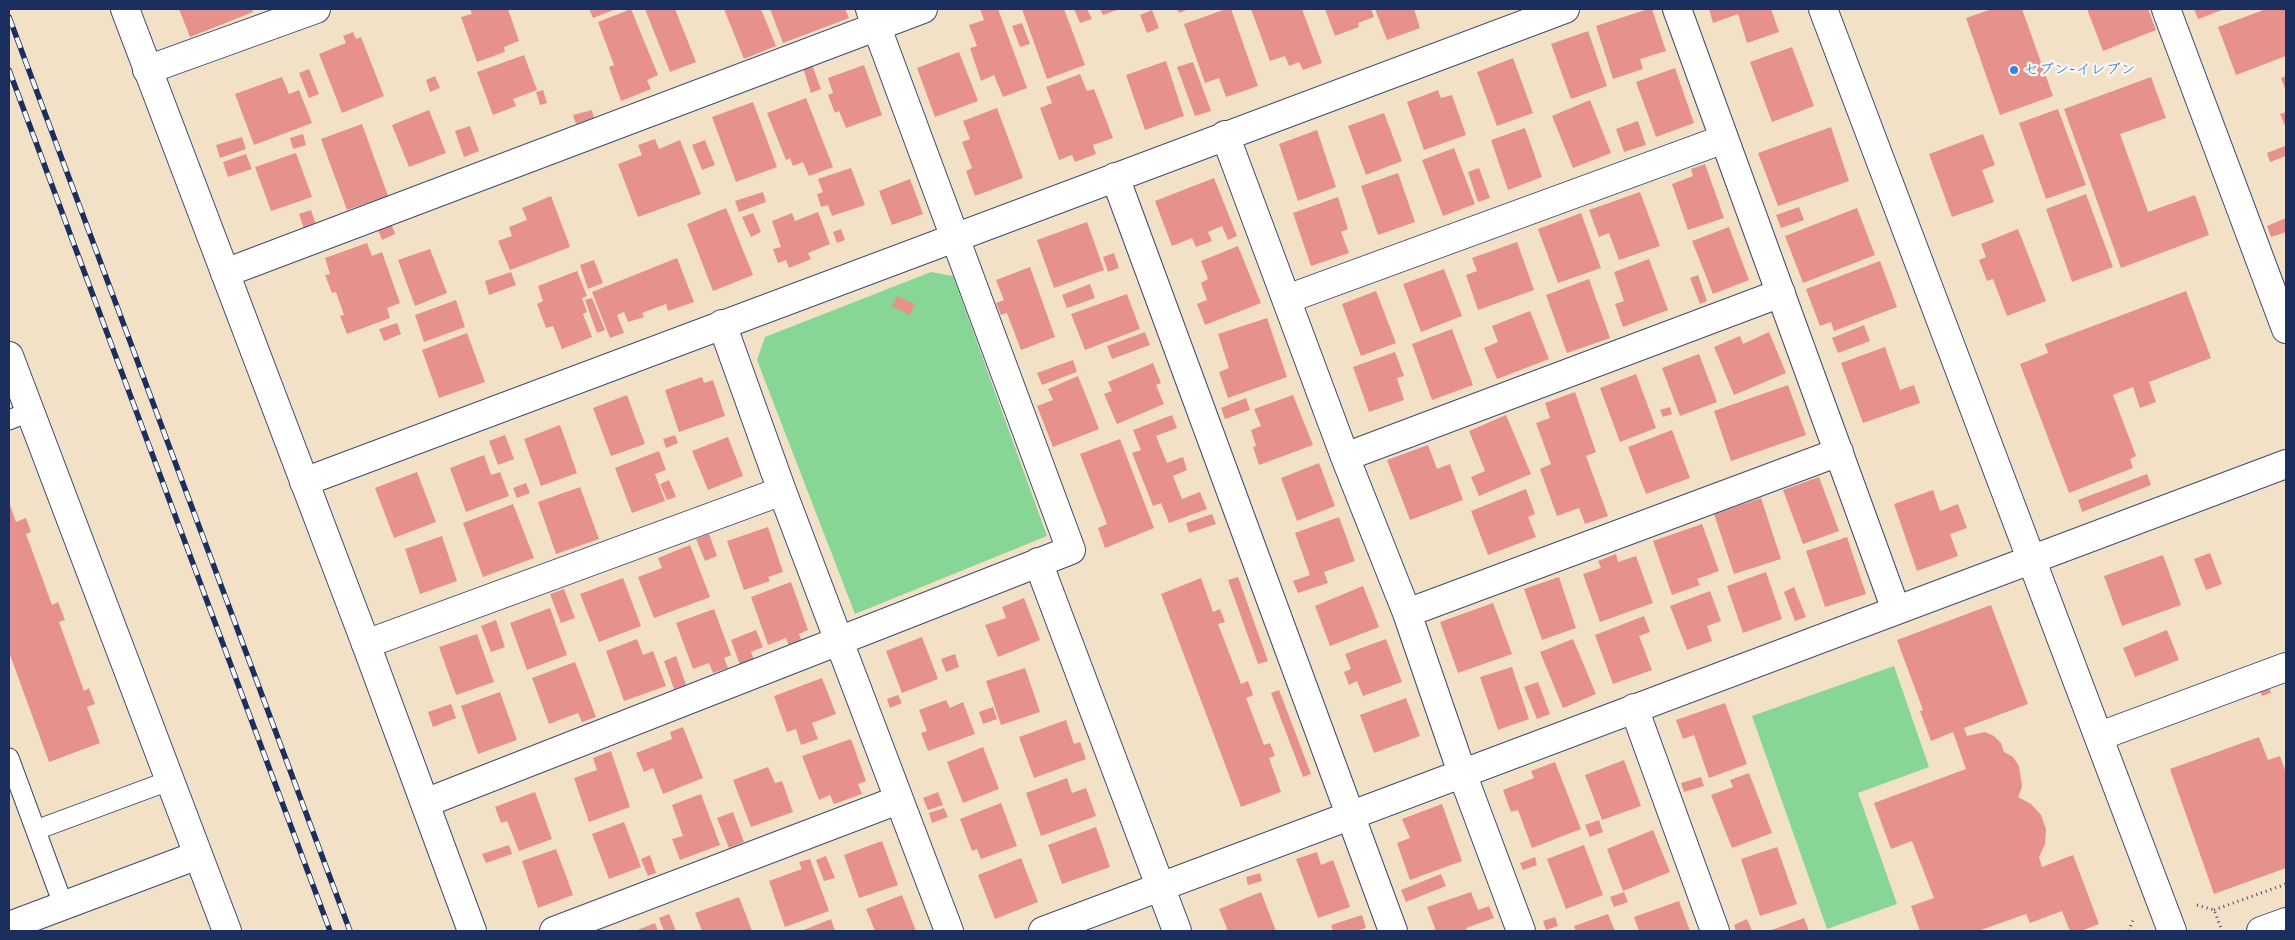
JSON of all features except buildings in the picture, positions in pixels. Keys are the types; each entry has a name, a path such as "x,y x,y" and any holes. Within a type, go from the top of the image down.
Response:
{"street":[{"path":"124,9 366,644 472,931"},
{"path":"147,70 316,9"},
{"path":"224,273 873,17 923,9"},
{"path":"304,482 1565,9"},
{"path":"1677,9 1896,610"},
{"path":"1823,9 2031,561 2100,736 2172,931"},
{"path":"2166,9 2286,329"},
{"path":"425,803 837,640 1071,550 873,17"},
{"path":"1225,135 1345,457 1407,613 1462,773 1521,931"},
{"path":"1287,299 1724,139"},
{"path":"1115,177 1393,931"},
{"path":"1345,457 1781,292"},
{"path":"722,324 837,640 949,931"},
{"path":"9,356 19,416 171,780 227,931"},
{"path":"1407,613 1839,452"},
{"path":"1043,931 2286,464"},
{"path":"366,644 782,491"},
{"path":"1038,562 1177,931"},
{"path":"2100,736 2286,667"},
{"path":"1634,708 1715,931"},
{"path":"554,931 898,800"},
{"path":"9,926 64,907 198,855"},
{"path":"2261,931 2286,922"}],"lane":[{"path":"9,758 64,907"},
{"path":"36,830 171,780"}],"path":[{"path":"2214,910 2286,884"}],"green space":[{"path":"931,272 953,276 1047,536 855,614 757,360 765,337"},
{"path":"1894,666 1929,767 1858,793 1897,904 1827,929 1752,716"}],"railway":[{"path":"9,17 350,931"},
{"path":"9,70 330,931"}],"place":[{"name":"セブン-イレブン","path":"2014,70"}]}
